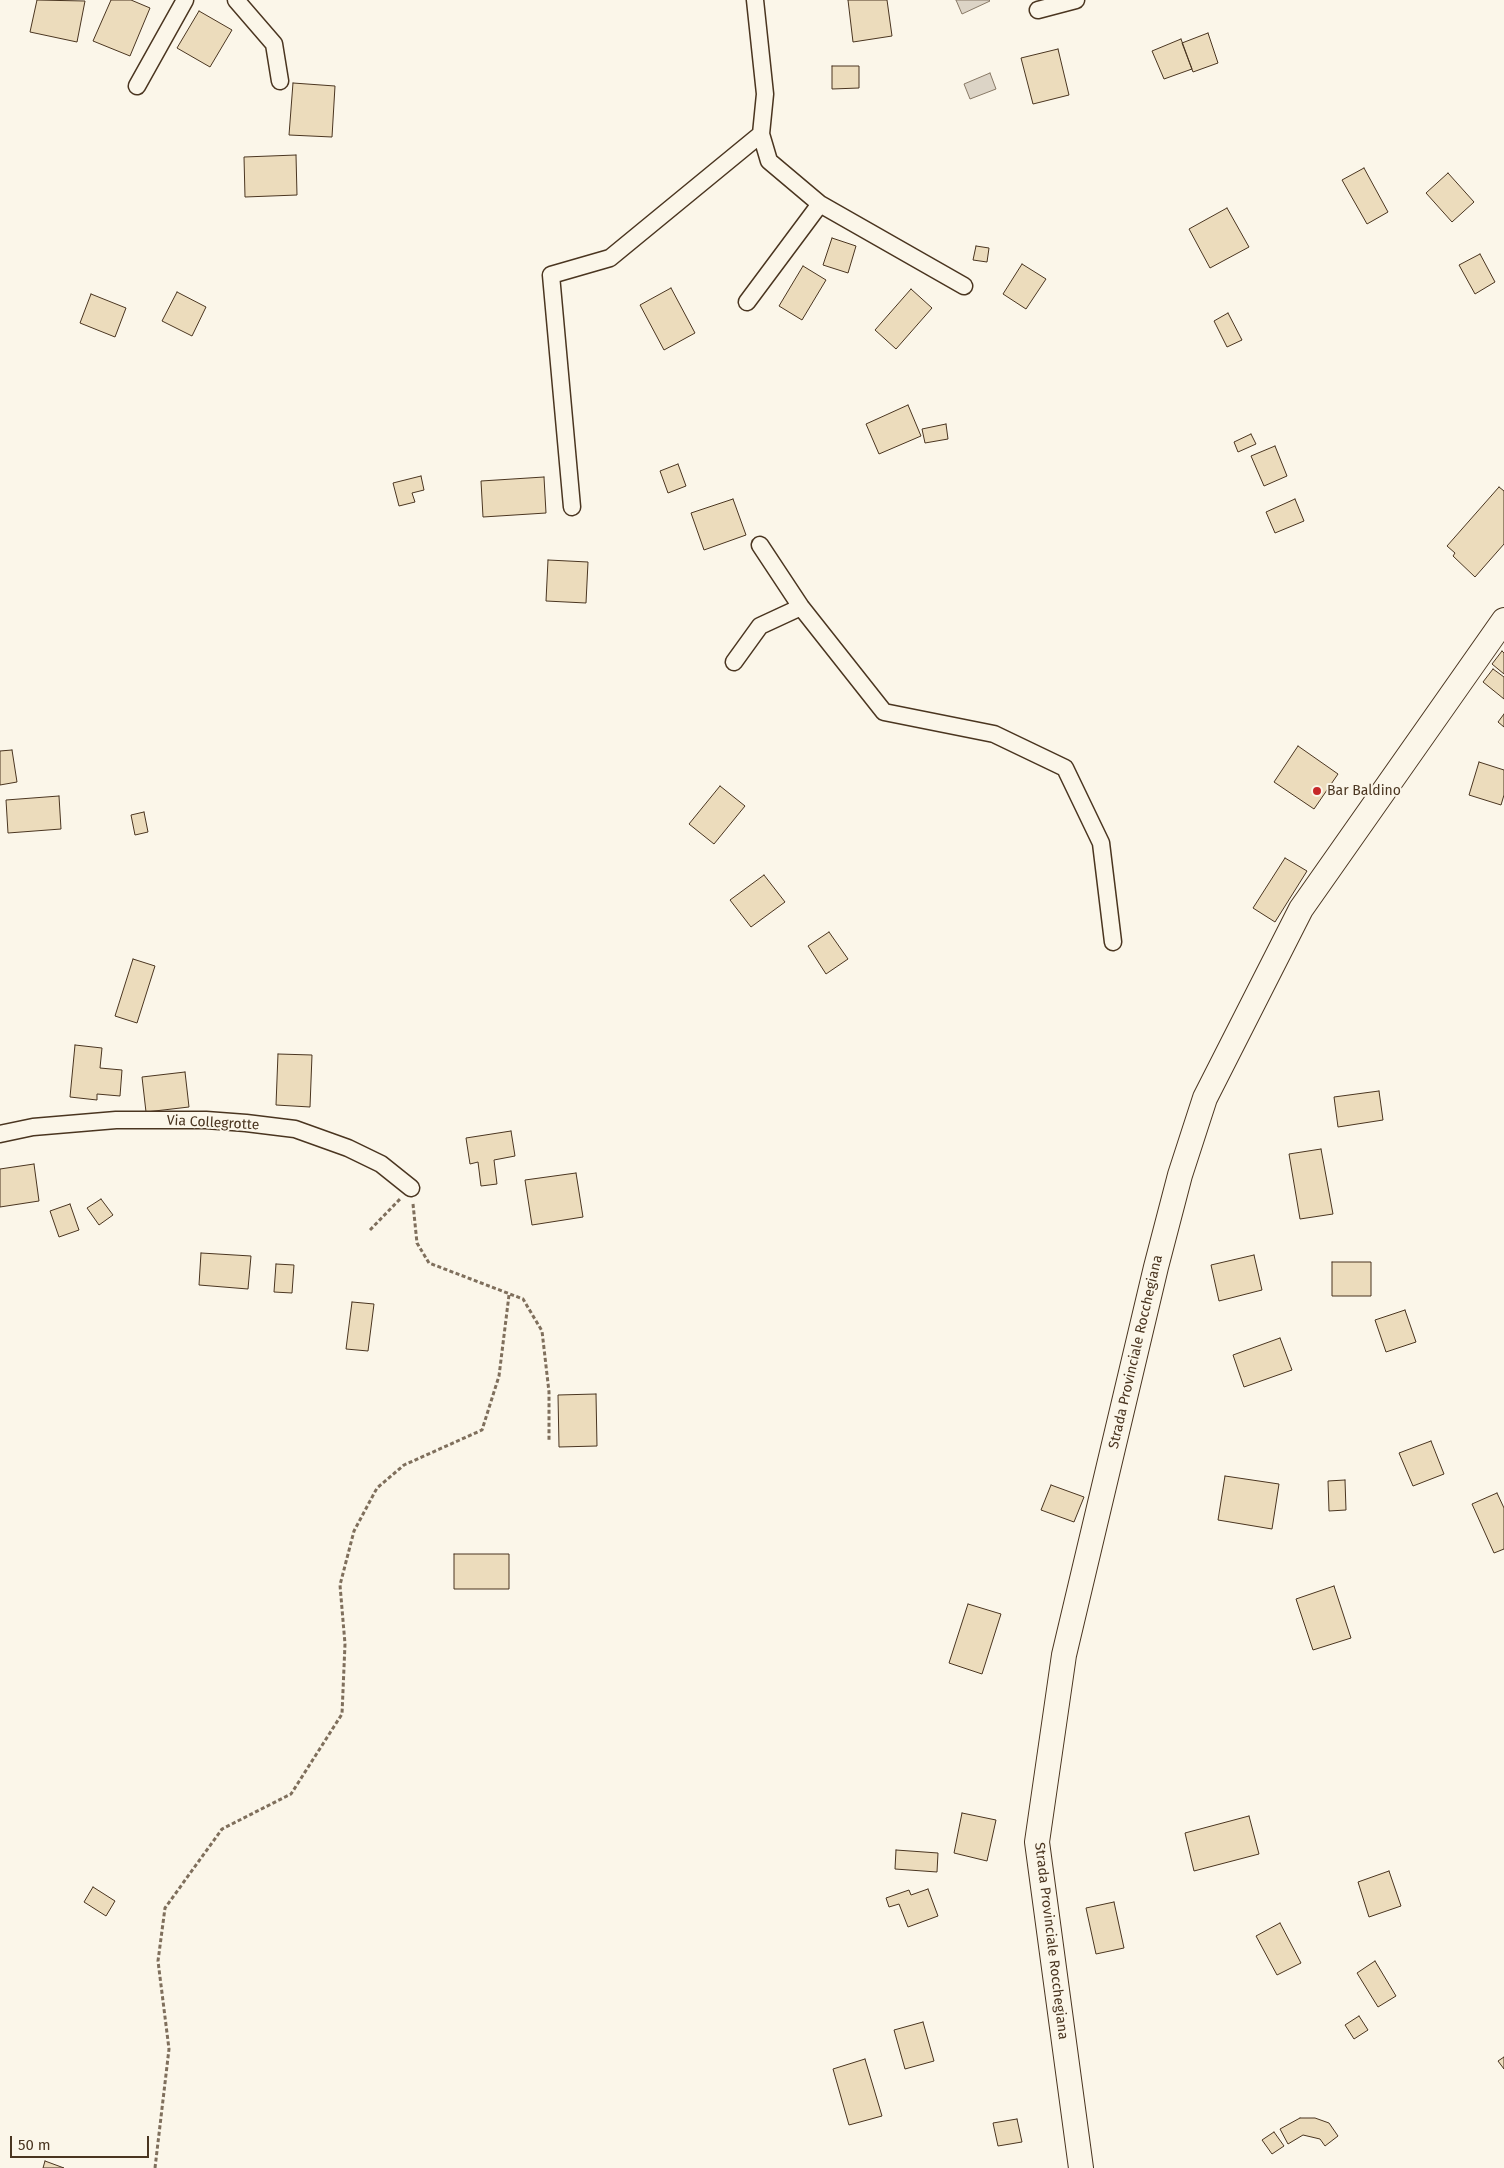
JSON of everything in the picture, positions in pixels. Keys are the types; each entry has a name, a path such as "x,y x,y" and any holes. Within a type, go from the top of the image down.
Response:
{"main road":[{"name":"Strada Provinciale Rocchegiana","path":"1081,2168 1037,1842 1064,1655 1156,1267 1180,1175 1205,1098 1301,909 1504,620"}],"street":[{"path":"137,86 185,0"},
{"path":"236,0 274,44 280,81"},
{"path":"755,0 765,94 761,134 769,161 820,204 964,286"},
{"path":"1038,10 1076,0"},
{"path":"572,507 552,275 610,258 761,134"},
{"path":"747,302 820,204"},
{"path":"760,545 801,607 884,712 994,734 1065,768 1102,843 1113,942"},
{"path":"734,662 760,626 801,607"},
{"name":"Via Collegrotte","path":"0,1134 33,1127 116,1120 206,1120 266,1125 295,1129 348,1148 381,1164 411,1188"}],"path":[{"path":"370,1230 411,1188"},
{"path":"411,1188 418,1243 429,1263 523,1299 542,1330 549,1392 549,1440"},
{"path":"155,2168 169,2049 158,1961 165,1908 222,1829 291,1794 342,1714 345,1644 340,1585 354,1531 377,1488 404,1465 482,1430 499,1376 509,1294"}],"shaded area":[{"path":"956,0 989,0 990,1 962,14"},
{"path":"990,73 996,89 970,99 964,84"}],"building":[{"path":"37,0 85,1 77,42 30,32"},
{"path":"111,0 131,0 150,8 130,56 93,41"},
{"path":"848,0 887,0 892,36 853,42"},
{"path":"199,11 232,30 210,67 177,48"},
{"path":"1208,33 1218,63 1193,72 1182,43"},
{"path":"1181,39 1192,69 1164,79 1152,51"},
{"path":"1058,49 1069,95 1033,104 1021,58"},
{"path":"832,66 859,66 859,88 832,89"},
{"path":"293,83 335,86 332,137 289,135"},
{"path":"296,155 297,195 245,197 244,157"},
{"path":"1364,168 1388,212 1367,224 1342,180"},
{"path":"1448,173 1474,202 1452,222 1426,193"},
{"path":"1227,208 1249,247 1210,268 1189,229"},
{"path":"832,238 856,246 848,273 823,265"},
{"path":"976,246 989,248 987,262 973,260"},
{"path":"1480,254 1495,282 1475,294 1459,265"},
{"path":"1022,264 1046,279 1026,309 1003,294"},
{"path":"803,266 826,280 802,320 779,306"},
{"path":"671,288 695,333 664,350 640,305"},
{"path":"911,289 932,308 896,349 875,330"},
{"path":"177,292 206,307 192,336 162,321"},
{"path":"91,294 126,308 115,337 80,323"},
{"path":"1228,313 1242,340 1227,347 1214,321"},
{"path":"908,405 921,436 879,454 866,424"},
{"path":"946,424 948,439 925,443 922,429"},
{"path":"1251,434 1256,444 1238,452 1234,442"},
{"path":"1275,446 1287,476 1264,486 1251,456"},
{"path":"678,464 686,486 668,493 660,471"},
{"path":"421,476 424,490 412,493 415,502 399,506 393,483"},
{"path":"544,477 546,513 483,517 481,481"},
{"path":"1499,487 1504,491 1504,544 1475,577 1453,556 1455,553 1447,546"},
{"path":"733,499 746,535 704,550 691,513"},
{"path":"1295,499 1304,521 1275,533 1266,512"},
{"path":"548,560 588,562 586,603 546,601"},
{"path":"1502,651 1504,653 1504,674 1492,664"},
{"path":"1493,669 1504,677 1504,699 1483,682"},
{"path":"1504,714 1504,727 1498,722"},
{"path":"1298,746 1338,774 1314,809 1274,782"},
{"path":"12,750 17,782 0,785 0,751"},
{"path":"1479,762 1504,770 1504,795 1501,805 1469,795"},
{"path":"720,786 745,806 714,844 689,824"},
{"path":"59,796 61,829 8,833 6,800"},
{"path":"144,812 148,832 135,835 131,815"},
{"path":"1285,858 1307,871 1275,922 1253,908"},
{"path":"764,875 785,902 751,927 730,900"},
{"path":"829,932 848,959 826,974 808,946"},
{"path":"133,959 155,966 137,1023 115,1016"},
{"path":"75,1045 102,1048 100,1068 122,1070 120,1096 97,1094 97,1100 70,1097"},
{"path":"278,1054 312,1055 310,1107 276,1105"},
{"path":"185,1072 189,1107 146,1112 142,1077"},
{"path":"1379,1091 1383,1120 1338,1127 1334,1097"},
{"path":"511,1131 515,1156 494,1160 497,1184 481,1186 478,1162 470,1164 466,1138"},
{"path":"1321,1149 1333,1214 1300,1219 1289,1154"},
{"path":"34,1164 39,1201 0,1207 0,1169"},
{"path":"576,1173 583,1217 532,1225 525,1180"},
{"path":"101,1199 113,1215 99,1225 87,1208"},
{"path":"70,1204 79,1230 59,1237 50,1211"},
{"path":"201,1253 251,1256 248,1289 199,1285"},
{"path":"1254,1255 1262,1290 1219,1301 1211,1265"},
{"path":"1332,1262 1371,1262 1371,1296 1332,1296"},
{"path":"276,1264 294,1265 292,1293 274,1292"},
{"path":"352,1302 374,1304 368,1351 346,1349"},
{"path":"1405,1310 1416,1342 1386,1352 1375,1320"},
{"path":"1280,1338 1292,1370 1244,1387 1233,1355"},
{"path":"596,1394 597,1446 559,1447 558,1395"},
{"path":"1431,1441 1444,1474 1413,1486 1399,1453"},
{"path":"1225,1476 1279,1484 1272,1529 1218,1520"},
{"path":"1345,1480 1346,1510 1329,1511 1328,1481"},
{"path":"1051,1485 1084,1497 1074,1522 1041,1510"},
{"path":"1497,1493 1504,1508 1504,1549 1494,1553 1472,1504"},
{"path":"454,1554 509,1554 509,1589 454,1589"},
{"path":"1334,1586 1351,1638 1313,1650 1296,1599"},
{"path":"968,1604 1001,1614 982,1674 949,1663"},
{"path":"962,1813 996,1820 987,1861 954,1853"},
{"path":"1249,1816 1259,1854 1194,1871 1185,1833"},
{"path":"896,1850 938,1853 937,1872 895,1869"},
{"path":"1389,1871 1401,1906 1369,1917 1358,1882"},
{"path":"93,1887 115,1901 106,1916 84,1902"},
{"path":"928,1889 938,1916 908,1927 899,1904 889,1907 886,1898 909,1890 911,1895"},
{"path":"1114,1902 1124,1948 1096,1954 1086,1908"},
{"path":"1280,1923 1301,1963 1277,1975 1256,1936"},
{"path":"1375,1961 1396,1996 1378,2007 1357,1973"},
{"path":"1359,2016 1368,2030 1354,2039 1345,2025"},
{"path":"923,2022 934,2061 905,2069 894,2030"},
{"path":"1504,2057 1504,2069 1498,2061"},
{"path":"865,2059 882,2116 849,2125 833,2069"},
{"path":"1300,2118 1315,2118 1329,2123 1338,2136 1325,2146 1320,2139 1303,2135 1288,2144 1280,2129"},
{"path":"1017,2119 1022,2142 998,2146 993,2123"},
{"path":"1274,2132 1284,2146 1272,2154 1262,2140"},
{"path":"45,2161 64,2168 43,2168"}],"place":[{"name":"Bar Baldino","path":"1317,791"}]}
